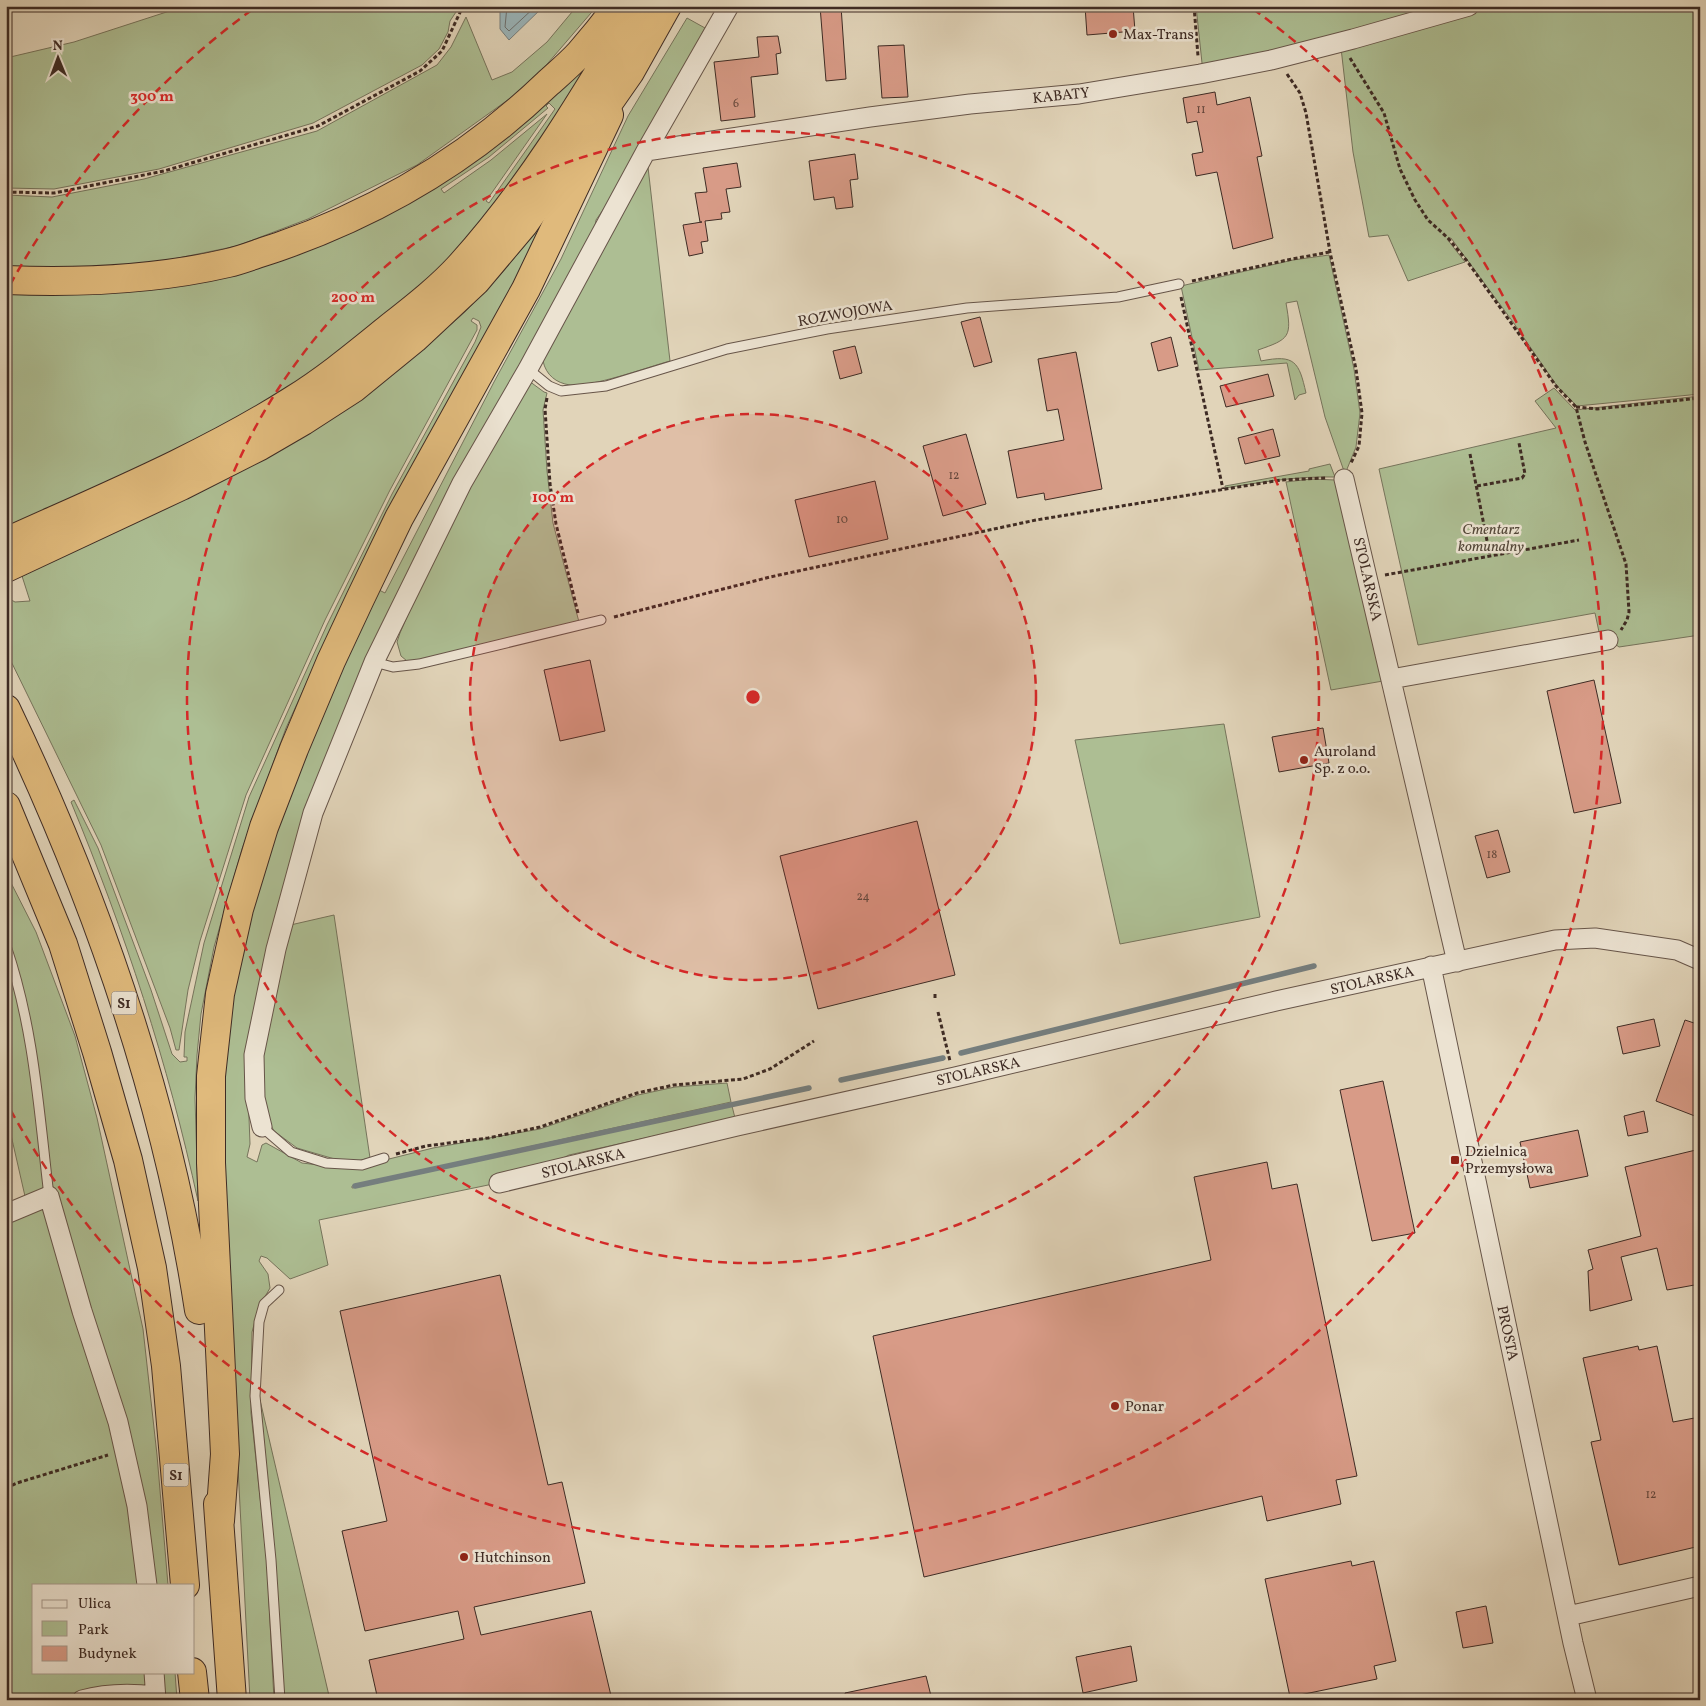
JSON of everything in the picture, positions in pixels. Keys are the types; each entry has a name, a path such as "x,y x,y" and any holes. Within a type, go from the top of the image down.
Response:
{"highway":[{"path":"6,280 104,281 196,269 262,252 303,238 346,220 407,190 505,123 579,54 618,6"},
{"path":"6,542 171,466 249,426 320,382 401,319 458,267 507,210 551,148 639,6"},
{"path":"220,1522 225,1454 211,1163 211,1076 220,994 239,909 264,827 291,757 331,661 356,608 399,518 526,289 630,72 667,6"},
{"path":"6,568 224,465 303,421 354,388 414,339 476,281 524,224 630,72"},
{"name":"S1","path":"6,709 56,817 110,958 149,1082 167,1151 190,1254 199,1310 220,1522 232,1700"},
{"name":"S1","path":"6,806 63,944 128,1160 152,1268 166,1366 185,1584"},
{"path":"192,1674 194,1700"}],"street":[{"path":"262,1127 255,1098 254,1055 276,949 313,813 374,662 462,483 528,370 646,151 730,6"},
{"name":"KABATY","path":"646,151 970,104 1079,94 1200,74 1270,60 1469,6"},
{"name":"STOLARSKA","path":"1344,479 1457,962"},
{"path":"1391,678 1608,640"},
{"name":"STOLARSKA","path":"499,1183 1431,966 1556,940 1595,938 1677,950 1700,960"},
{"name":"PROSTA","path":"1431,966 1587,1700"},
{"path":"6,1214 49,1196 82,1311 118,1422 137,1506 146,1584"},
{"path":"1568,1616 1700,1586"},
{"path":"82,1700 100,1695 126,1693 156,1698 154,1674"}],"lane":[{"name":"ROZWOJOWA","path":"552,388 561,391 606,386 726,349 850,325 967,308 1118,297 1179,284"},
{"path":"528,370 552,388"},
{"path":"374,662 393,667 419,664 601,620"},
{"path":"6,946 17,978 32,1049 49,1196"},
{"path":"262,1127 291,1152 326,1163 362,1165 384,1158"},
{"path":"278,1290 264,1304 259,1322 255,1396 271,1560 280,1700"}],"path":[{"path":"6,192 54,193 164,171 318,126 420,71 442,51 464,6"},
{"path":"1194,6 1200,74"},
{"path":"1340,42 1384,113 1400,169 1415,200 1428,220 1448,238 1467,261 1556,386 1576,407 1585,442 1624,556 1628,574 1629,606 1627,620 1618,633 1608,640"},
{"path":"601,620 770,577 1036,520 1289,480 1312,478 1344,479 1359,446 1362,413 1356,370 1330,252 1306,113 1300,93 1288,75 1270,60"},
{"path":"1223,489 1179,284 1330,252"},
{"path":"552,388 547,398 545,410 550,484 556,524 581,625"},
{"path":"1576,407 1597,409 1700,398"},
{"path":"1477,486 1522,478 1526,474 1519,443"},
{"path":"1470,454 1490,556"},
{"path":"1368,578 1579,540"},
{"path":"938,1012 950,1060"},
{"path":"384,1158 426,1146 488,1138 540,1127 636,1093 674,1085 742,1079 770,1069 814,1041"},
{"path":"6,1488 123,1450"}],"green space":[{"path":"185,6 460,6 450,21 448,32 439,49 422,65 313,123 159,169 54,189 6,188 6,58 74,42"},
{"path":"577,6 597,6 530,84 417,165 308,219 237,246 144,265 6,270 6,195 52,197 144,179 317,131 437,65 451,47 466,17 492,80 512,72 547,42"},
{"path":"1196,6 1460,6 1204,67"},
{"path":"1476,6 1700,6 1700,394 1577,406 1557,386 1451,238 1447,239 1465,262 1408,281 1388,235 1369,237 1353,152 1341,48"},
{"path":"687,18 705,28 641,148 616,191 596,220 592,246 356,685 247,1065 250,1144 247,1157 257,1162 262,1145 266,1143 302,1163 327,1166 385,1160 433,1148 540,1129 638,1095 675,1087 727,1083 731,1102 352,1186 352,1188 732,1106 735,1118 569,1155 559,1160 491,1176 493,1184 319,1220 328,1265 290,1279 267,1258 261,1256 259,1261 268,1274 270,1288 259,1307 252,1332 251,1413 267,1562 274,1700 250,1700 218,1079 227,1001 282,804 377,589 385,593 494,382 561,259 628,116"},
{"path":"600,46 555,122 473,233 400,307 298,384 196,441 6,530 6,289 311,244","holes":["549,103 555,109 489,203 486,201 547,114 491,160 444,193 441,189 489,157 548,108 546,106"]},
{"path":"648,167 670,361 591,383 570,385 560,382 552,378 543,361"},
{"path":"538,229 540,230 521,269 333,625 286,728 242,849 214,947 201,1014 195,1098 198,1201 173,1099 144,999 91,851 71,802 74,800 98,848 151,990 172,1054 180,1062 187,1061 187,1057 184,1057 185,1032 204,943 249,797 327,625 392,494 475,342 481,327 479,321 473,318 471,321 477,325 477,330 390,490 325,620 246,795 200,941 188,990 179,1050 176,1050 170,1028 101,845 6,651 6,597 15,602 30,601 22,576 104,536 417,354 465,312 501,274"},
{"path":"1329,255 1354,369 1360,413 1356,447 1345,474 1325,417 1297,301 1286,303 1289,323 1288,330 1283,339 1258,350 1261,361 1272,359 1288,360 1298,367 1306,393 1299,395 1295,400 1287,363 1199,370 1181,286 1293,260"},
{"path":"529,381 547,393 543,410 553,523 579,622 415,662 407,661 401,656 397,642 445,528"},
{"name":"Cmentarz komunalny","path":"1554,388 1575,410 1700,396 1700,635 1619,647 1599,632 1595,613 1418,645 1379,469 1556,428 1535,401"},
{"path":"1330,464 1335,477 1294,478 1225,488 1225,486 1309,471 1309,469"},
{"path":"1311,479 1335,480 1383,681 1331,690 1286,482"},
{"path":"1224,724 1260,917 1120,944 1075,740"},
{"path":"6,873 36,932 75,1036 97,1118 143,1329 157,1455 168,1584 32,1584 32,1674 175,1674 177,1700 6,1700 6,1214 27,1205 6,1113"},
{"path":"334,915 370,1158 357,1161 338,1160 297,1148 274,1131 264,1112 256,1055 286,926"},
{"path":"260,1400 330,1700 283,1700 276,1570"}],"water":[{"path":"503,6 544,6 509,40 500,29 500,10"}],"building":[{"path":"820,6 841,6 846,79 826,81"},
{"path":"1085,6 1133,6 1135,31 1087,35"},
{"path":"778,36 781,53 776,54 778,74 751,77 755,117 721,121 714,62 759,57 757,37"},
{"path":"904,45 908,97 882,98 878,46"},
{"path":"1215,92 1217,105 1250,97 1262,156 1257,157 1273,238 1233,249 1217,172 1196,176 1192,154 1203,152 1197,121 1187,123 1183,98"},
{"path":"855,154 858,179 850,180 853,207 836,209 834,197 814,200 809,161"},
{"path":"737,163 741,187 726,189 730,212 721,213 722,219 705,221 708,241 701,242 703,253 689,256 683,225 702,222 700,222 695,193 707,192 703,168"},
{"path":"980,317 992,362 974,367 961,322"},
{"path":"1171,337 1178,366 1158,371 1151,343"},
{"path":"855,346 862,373 840,379 833,351"},
{"path":"1076,352 1102,489 1045,500 1044,493 1017,498 1008,451 1064,440 1058,409 1047,411 1038,359"},
{"path":"1268,374 1274,396 1226,407 1220,386"},
{"path":"1273,429 1280,456 1245,464 1238,438"},
{"path":"966,434 986,504 943,516 923,446"},
{"path":"875,481 888,539 809,557 795,500"},
{"path":"590,660 605,731 560,741 544,670"},
{"path":"1594,680 1621,803 1574,813 1547,691"},
{"path":"1323,728 1329,763 1279,772 1272,737"},
{"path":"917,821 955,975 818,1009 780,856"},
{"path":"1498,830 1510,872 1487,878 1475,836"},
{"path":"1654,1019 1660,1046 1623,1054 1617,1027"},
{"path":"1685,1020 1700,1025 1700,1118 1656,1101"},
{"path":"1383,1081 1415,1233 1372,1241 1340,1090"},
{"path":"1644,1111 1648,1132 1628,1136 1624,1116"},
{"path":"1578,1130 1588,1176 1530,1188 1520,1142"},
{"path":"1700,1149 1700,1284 1667,1290 1657,1248 1621,1257 1632,1300 1590,1311 1588,1271 1593,1269 1588,1250 1641,1236 1625,1167"},
{"name":"Ponar","path":"1267,1162 1272,1189 1297,1184 1357,1476 1336,1480 1341,1504 1267,1521 1262,1496 924,1577 873,1336 1211,1260 1194,1177"},
{"path":"500,1275 548,1485 562,1482 585,1583 474,1607 481,1635 591,1611 612,1700 378,1700 369,1660 464,1639 458,1611 365,1631 342,1531 387,1521 340,1311"},
{"path":"1638,1346 1639,1350 1657,1346 1673,1422 1700,1417 1700,1546 1619,1565 1591,1442 1601,1440 1583,1358"},
{"path":"1351,1561 1352,1566 1374,1561 1396,1661 1374,1666 1377,1679 1290,1697 1265,1579"},
{"path":"1486,1606 1493,1643 1463,1648 1456,1612"},
{"path":"1131,1646 1137,1681 1083,1693 1076,1657"},
{"path":"926,1676 932,1700 846,1700 845,1693"}],"waterway":[{"path":"961,1053 1314,966"},
{"path":"841,1080 943,1058"},
{"path":"355,1186 809,1088"}],"place":[{"name":"Max-Trans","path":"1113,34"},
{"name":"Auroland Sp. z o.o.","path":"1304,760"},
{"name":"Dzielnica Przemysłowa","path":"1455,1160"},
{"name":"Ponar","path":"1115,1406"},
{"name":"Hutchinson","path":"464,1557"}]}
